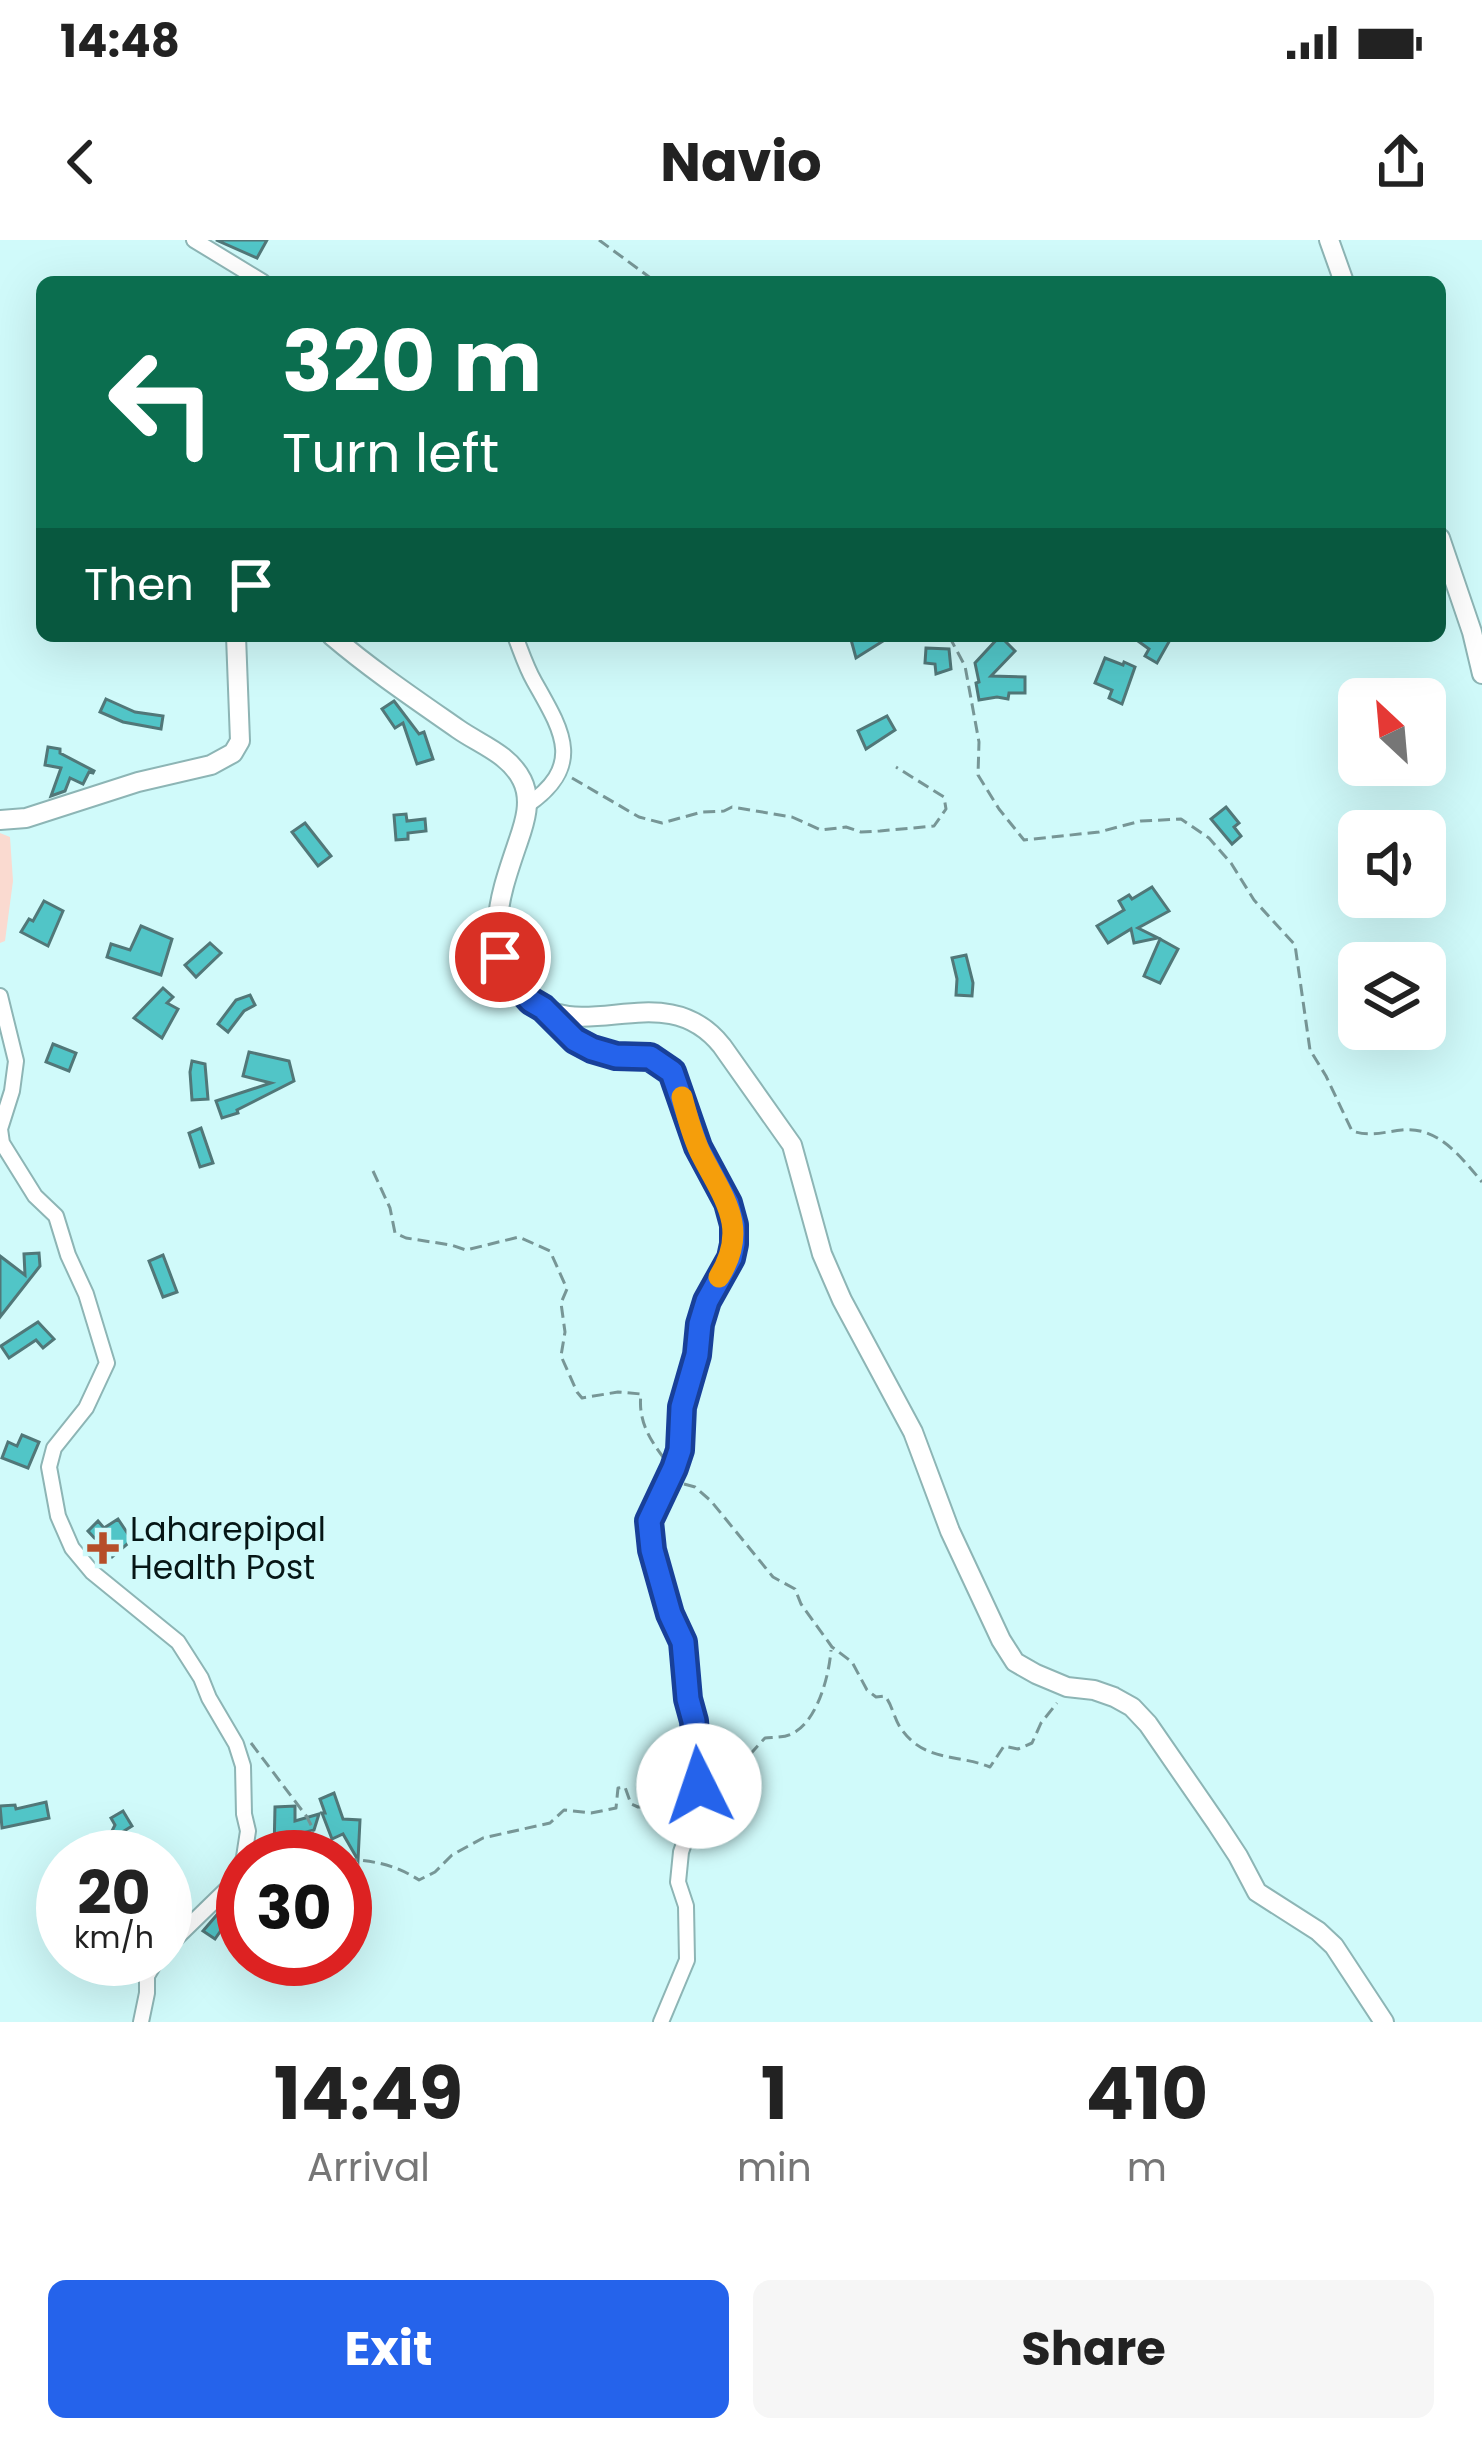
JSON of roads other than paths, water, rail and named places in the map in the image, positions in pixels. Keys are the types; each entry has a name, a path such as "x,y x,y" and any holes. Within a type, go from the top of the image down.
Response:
{"street":[{"path":"194,240 253,276"},
{"path":"1329,240 1342,276"},
{"path":"1446,556 1482,674"},
{"path":"0,820 26,818 211,764 233,753 240,741 236,642"},
{"path":"339,642 368,667 500,753 520,776 528,799 497,910 500,957 511,979 575,1040 616,1056 650,1057 672,1072 698,1147 728,1203 734,1225 731,1258 700,1324 697,1355 682,1407 680,1450 649,1521 652,1550 683,1642 699,1786 678,1882 686,1906 687,1960 661,2022"},
{"path":"517,642 532,679 549,704 564,751 561,770 548,792 526,806"},
{"path":"0,996 16,1061 0,1129 2,1143 35,1196 56,1216 107,1363 86,1408 54,1448 49,1467 58,1516 72,1548 92,1572 178,1642 236,1744 243,1766 248,1830"},
{"path":"543,1008 577,1017 637,1012 680,1015 711,1032 792,1145 822,1254 913,1432 950,1531 1015,1662 1067,1687 1114,1696 1132,1707 1238,1856 1256,1892 1318,1930 1334,1946 1384,2022"},
{"path":"192,1923 216,1899"},
{"path":"141,2022 147,1986"}],"place":[{"name":"Laharepipal Health Post","path":"103,1548"}]}
